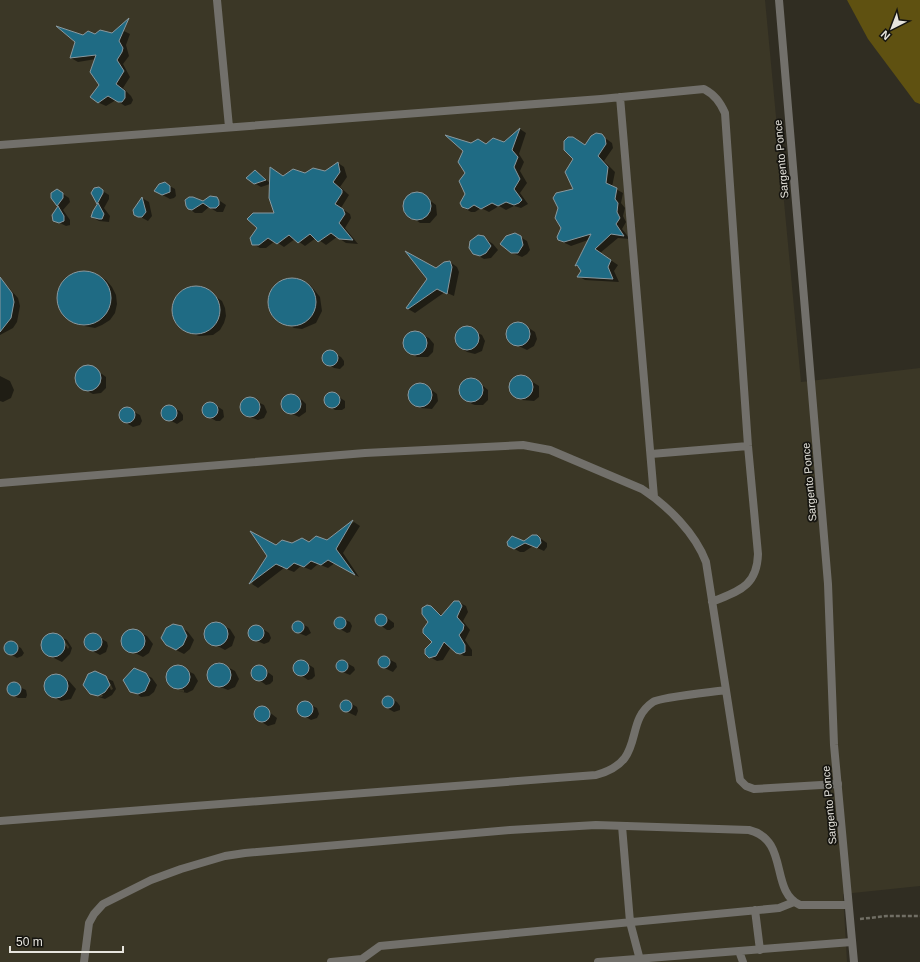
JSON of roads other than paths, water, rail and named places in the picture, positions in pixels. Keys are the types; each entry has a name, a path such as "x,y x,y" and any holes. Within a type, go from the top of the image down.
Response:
{"street":[{"path":"217,0 229,127"},
{"name":"Sargento Ponce","path":"779,0 828,584 834,744 854,962"},
{"path":"0,145 620,97 704,89 712,94 721,103 725,113 748,446 758,566 747,585 740,590 712,602"},
{"path":"620,97 654,497"},
{"path":"0,483 365,453 523,445 550,450 642,490 654,497 692,535 702,550 706,562 737,770 740,780 746,786 754,789 838,784"},
{"path":"651,454 748,446"},
{"path":"0,821 596,775 610,772 622,763 632,746 639,717 645,709 655,701 726,690"},
{"path":"84,962 89,923 94,914 103,904 157,878 224,856 510,830 596,825 749,830 759,832 773,848 788,896 794,902 800,905 848,905"},
{"path":"622,826 630,922 640,960"},
{"path":"362,959 380,946 780,908 794,902"},
{"path":"755,910 760,950"},
{"path":"598,962 640,960 852,942"},
{"path":"739,951 743,962"},
{"path":"331,962 362,959 371,962"}]}
